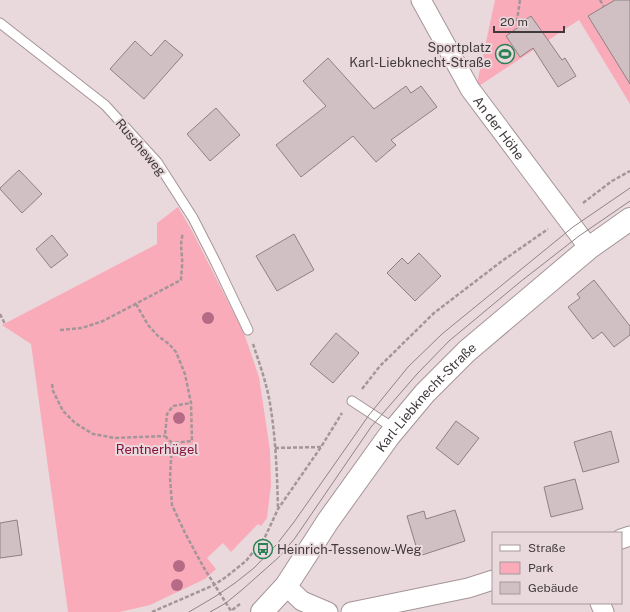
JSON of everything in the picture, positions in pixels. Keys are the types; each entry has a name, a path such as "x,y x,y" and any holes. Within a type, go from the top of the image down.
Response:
{"street":[{"name":"An der Höhe","path":"421,0 470,89 589,248"},
{"name":"Karl-Liebknecht-Straße","path":"262,612 286,586 328,521 389,436 425,393 467,350 589,248 630,219"},
{"path":"351,612 468,588 492,580"},
{"path":"286,586 302,601 328,612"}],"lane":[{"name":"Ruscheweg","path":"0,23 105,105 157,162 193,218 248,330"},
{"path":"352,401 396,429"}],"path":[{"path":"520,0 517,20 522,26"},
{"path":"600,0 604,7"},
{"path":"152,612 214,585 246,561 265,538 278,509 321,447 340,416 380,366 434,313 502,261 566,216 612,181 630,170"},
{"path":"60,330 82,328 100,322 181,280 181,239 184,230 193,218"},
{"path":"136,304 148,325 158,336 170,344 176,352 185,374 191,403 192,441 172,444"},
{"path":"0,314 5,324"},
{"path":"248,330 262,370 271,409 275,448 278,509"},
{"path":"52,384 53,391 63,411 75,423 93,434 115,438 164,436 172,444 170,478 172,505 185,533 214,585 231,611 235,608"},
{"path":"164,436 167,414 173,406 191,403"},
{"path":"275,448 321,447"}],"green space":[{"name":"Sportplatz Karl-Liebknecht-Straße","path":"495,0 630,0 630,104 579,20 476,88"},
{"name":"Rentnerhügel","path":"178,207 192,231 244,333 259,377 270,450 271,485 267,518 261,526 258,524 231,552 223,543 207,558 216,569 205,579 150,605 120,612 68,612 31,344 2,325 157,244 157,223"}],"building":[{"path":"615,0 630,0 630,84 588,16"},
{"path":"531,16 562,60 565,58 576,76 558,87 533,48 520,57 506,36 520,26 519,24"},
{"path":"165,40 183,55 144,99 110,69 135,41 151,56"},
{"path":"328,58 374,109 406,86 411,93 421,86 437,107 391,140 396,145 376,162 353,136 301,177 276,145 326,106 303,81"},
{"path":"216,108 240,135 210,161 187,134"},
{"path":"19,170 42,194 22,213 0,189"},
{"path":"294,234 314,270 277,291 256,256"},
{"path":"52,235 68,255 51,268 36,249"},
{"path":"419,253 441,276 415,301 387,273 402,258 408,264"},
{"path":"594,280 630,326 630,335 614,347 602,332 593,339 568,307 580,298 577,294"},
{"path":"336,333 359,353 333,383 310,364"},
{"path":"456,421 479,438 458,465 436,448"},
{"path":"611,431 619,462 583,472 574,442"},
{"path":"575,479 583,509 551,517 544,487"},
{"path":"455,510 465,541 419,556 407,516 424,511 426,519"},
{"path":"17,520 22,555 0,558 0,523"}],"tram line":[{"path":"189,612 235,583 254,568 277,544 369,415 408,367 442,334 573,227 630,188"},
{"path":"210,612 226,603 279,557 295,538 371,427 417,374 449,341 520,282 579,236 630,201"}],"place":[{"name":"Sportplatz Karl-Liebknecht-Straße","path":"505,54"},
{"name":"Heinrich-Tessenow-Weg","path":"263,549"}]}
